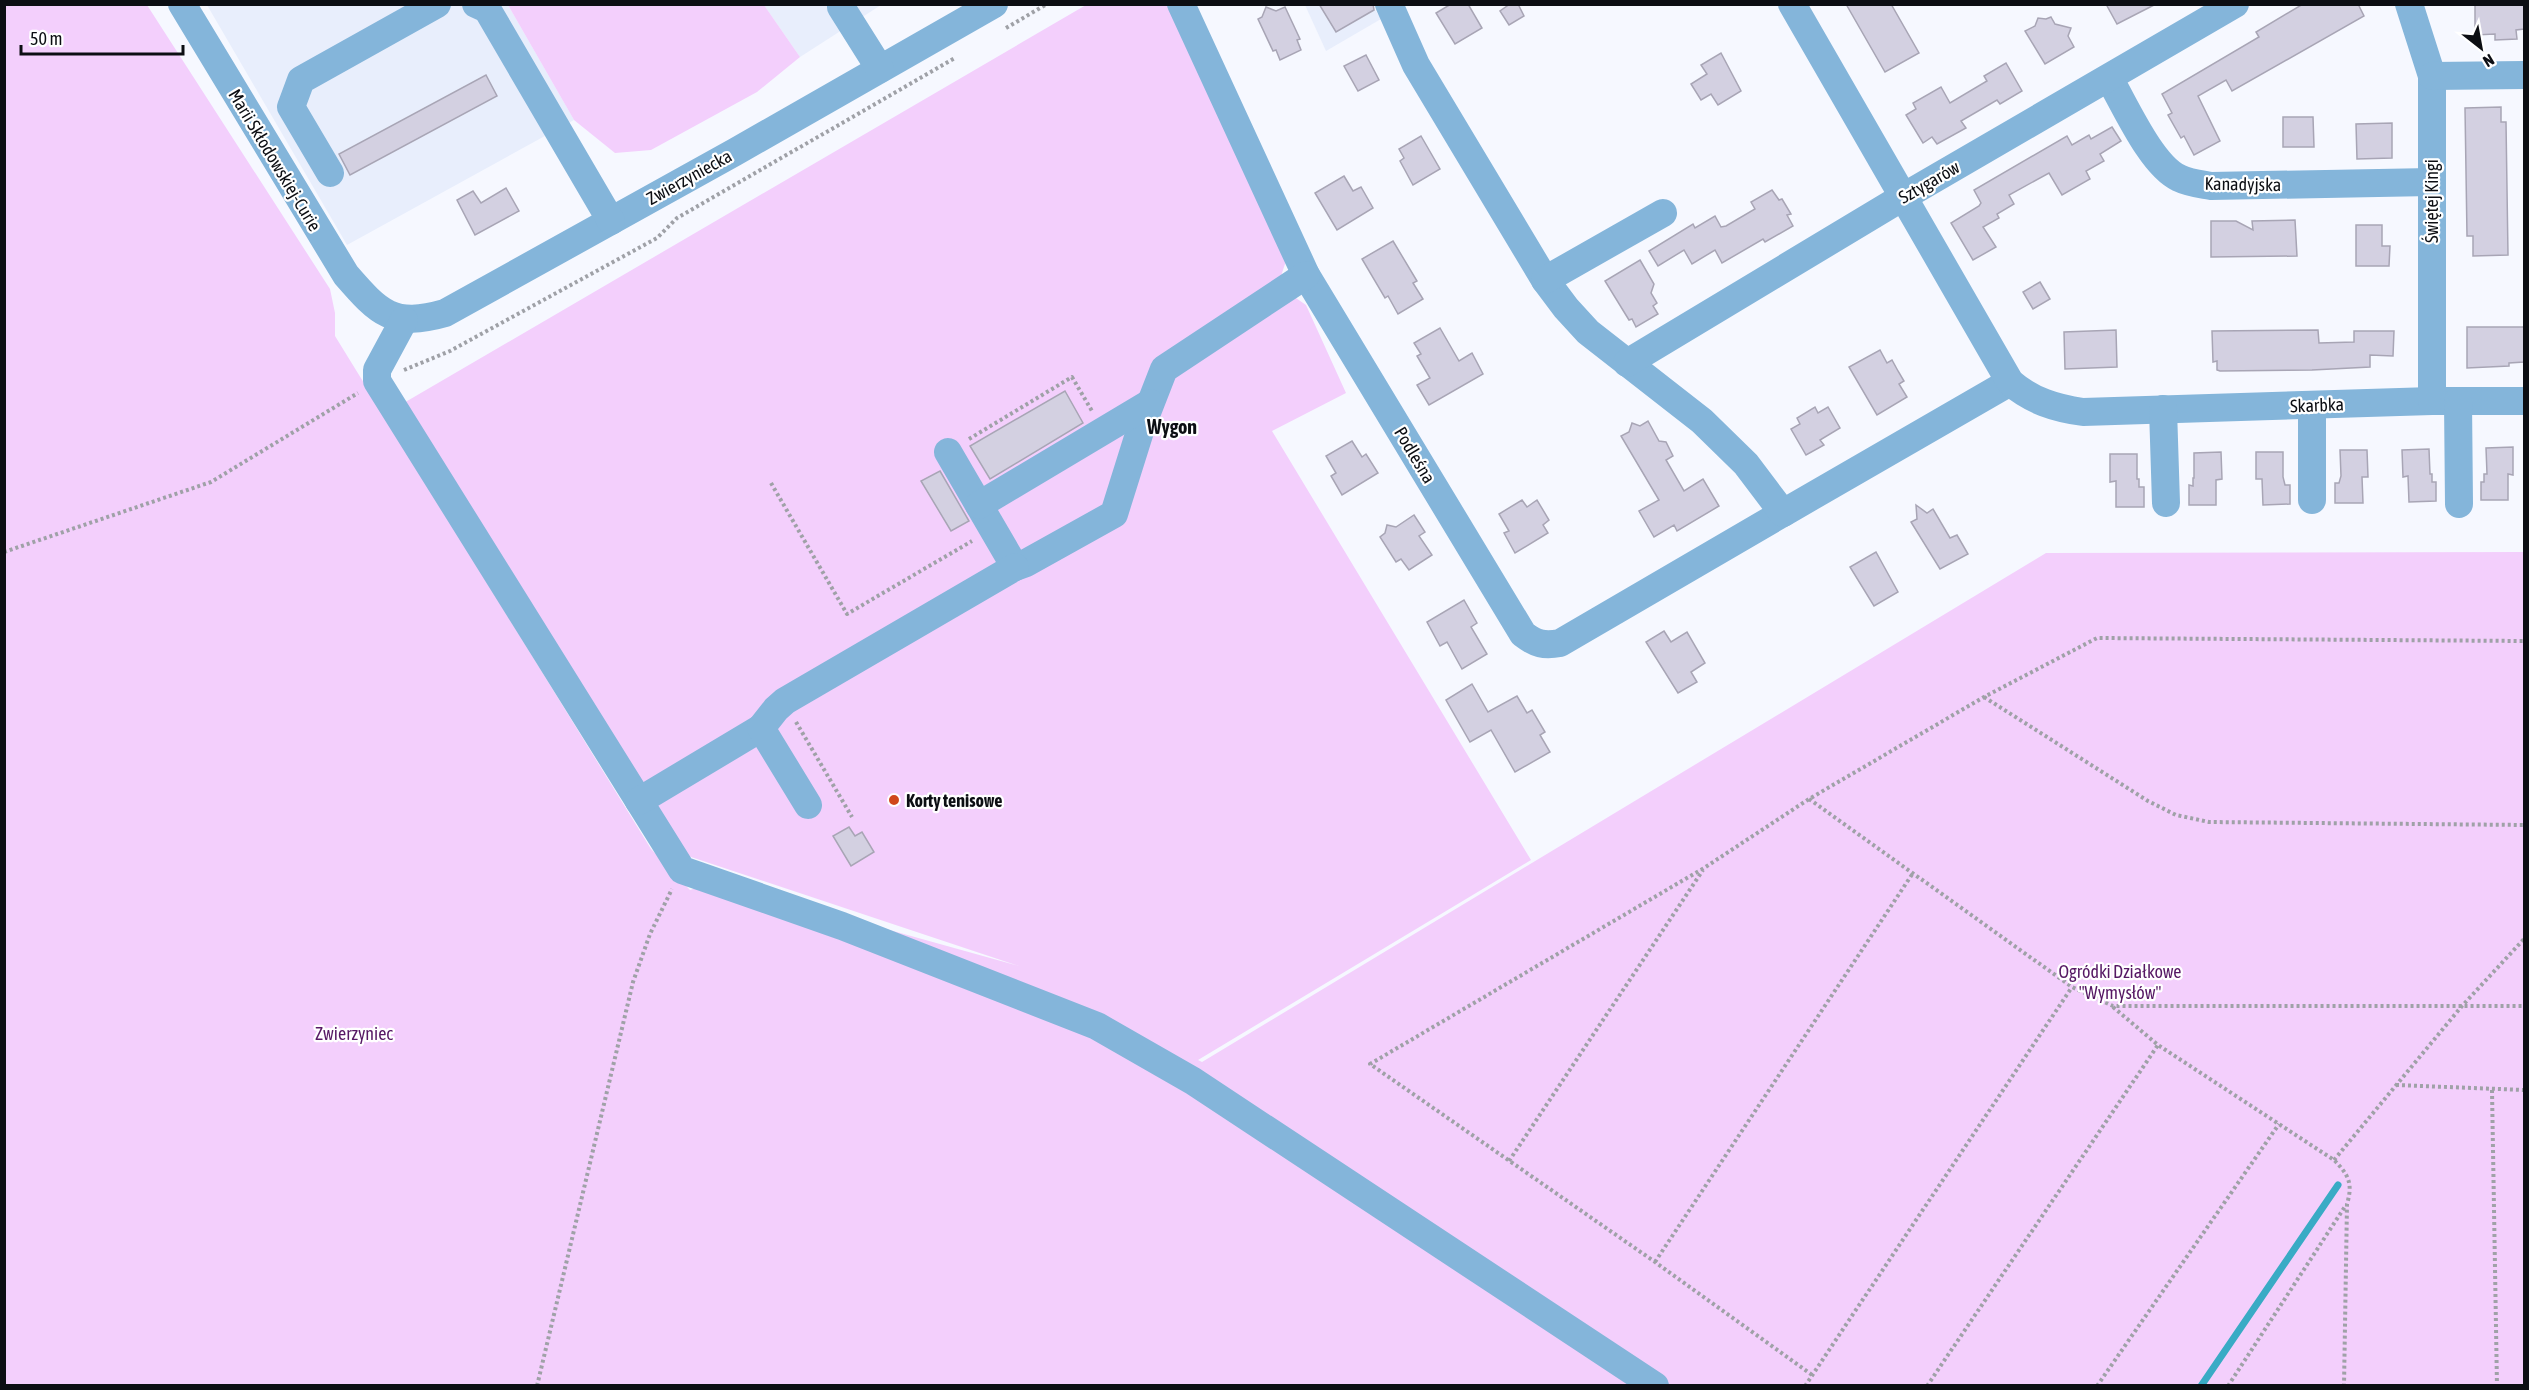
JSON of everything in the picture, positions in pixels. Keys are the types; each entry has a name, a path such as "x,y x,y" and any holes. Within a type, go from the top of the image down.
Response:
{"street":[{"name":"Marii Skłodowskiej-Curie","path":"182,4 328,248 346,274 378,308 404,320"},
{"path":"330,173 291,107 301,80 437,4"},
{"path":"476,4 487,9 610,221"},
{"path":"842,4 841,7 880,69"},
{"name":"Zwierzyniecka","path":"404,320 446,313 994,4"},
{"name":"Podleśna","path":"1181,4 1306,275 1523,634 1534,642 1546,646 1560,643 2010,382"},
{"path":"1389,4 1416,65 1545,280 1566,308 1588,332 1702,421 1746,464 1783,513"},
{"path":"1792,4 2010,382"},
{"name":"Sztygarów","path":"1627,363 1903,197 2235,4"},
{"name":"Świętej Kingi","path":"2409,4 2432,76 2431,182 2445,401 2459,504"},
{"path":"2432,76 2524,75"},
{"name":"Kanadyjska","path":"2109,78 2154,157 2165,169 2179,178 2211,186 2431,182"},
{"path":"1545,280 1663,213"},
{"path":"639,801 761,729 784,702 1015,567 1114,514 1150,404 1164,369 1306,275"},
{"path":"404,320 376,370 377,381 682,870 852,930 1096,1026 1193,1081 1655,1386"},
{"name":"Skarbka","path":"2010,382 2029,397 2056,408 2083,412 2445,401 2524,401"},
{"path":"979,505 1150,404"},
{"path":"2312,405 2312,500"},
{"path":"2163,409 2166,503"},
{"path":"948,452 1015,567"},
{"path":"761,729 808,805"}],"path":[{"path":"996,34 1047,4"},
{"path":"4,552 211,482 377,381 450,351 657,238 677,218 965,52"},
{"path":"948,452 1072,377 1104,430"},
{"path":"771,483 847,614 993,529"},
{"path":"1812,1375 1655,1262 1370,1064 1704,868 1809,799 1984,697 2097,638 2524,641"},
{"path":"1984,697 2120,784 2176,815 2209,822 2524,825"},
{"path":"784,702 852,817"},
{"path":"1809,799 2072,987 2113,1006 2158,1045 2334,1160 2344,1170 2351,1188 2347,1204 2344,1386"},
{"path":"1509,1161 1704,868"},
{"path":"537,1386 633,982 650,933 682,870"},
{"path":"1655,1262 1913,873"},
{"path":"2334,1160 2462,1006 2524,939"},
{"path":"1805,1386 2072,987"},
{"path":"2113,1006 2524,1006"},
{"path":"1927,1386 2158,1045"},
{"path":"2396,1085 2524,1090"},
{"path":"2492,1090 2497,1386"},
{"path":"2097,1386 2279,1124"},
{"path":"2228,1386 2347,1204"}],"shaded area":[{"path":"207,5 508,5 574,120 347,245"},
{"path":"764,5 881,5 800,57"},
{"path":"1305,5 1372,5 1381,19 1326,51"}],"green space":[{"path":"5,5 147,5 330,289 335,313 335,336 651,849 690,890 717,882 1019,966 685,855 402,404 1086,5 1167,5 1286,261 1281,276 1293,296 1306,305 1346,393 1272,431 1531,860 1198,1060 1202,1062 2046,553 2524,552 2524,1385 5,1386"},
{"path":"508,5 764,5 800,57 757,92 651,150 615,153 574,120"}],"building":[{"path":"1319,4 1373,4 1374,10 1336,32"},
{"path":"1451,4 1468,4 1482,28 1455,44 1436,13"},
{"path":"1510,4 1518,4 1524,16 1509,25 1500,11"},
{"path":"1846,4 1891,4 1919,53 1885,72"},
{"path":"2106,4 2156,4 2117,24"},
{"path":"2303,4 2358,4 2364,16 2232,91 2226,80 2198,96 2220,141 2194,155 2184,136 2181,138 2168,115 2172,113 2162,94 2259,37 2256,32"},
{"path":"2475,4 2524,4 2524,29 2516,30 2517,39 2495,40 2495,34 2475,35"},
{"path":"1266,7 1276,11 1285,7 1300,39 1297,40 1301,50 1280,60 1276,50 1273,51 1258,19 1262,17"},
{"path":"2051,17 2055,24 2071,28 2068,36 2074,47 2045,64 2025,31 2035,26 2038,18"},
{"path":"1721,53 1741,91 1718,105 1711,94 1701,100 1691,84 1707,74 1701,65"},
{"path":"1366,55 1379,80 1358,91 1344,66"},
{"path":"2006,63 2022,91 2000,104 1997,100 1961,121 1966,128 1937,144 1932,137 1923,143 1906,115 1916,109 1913,103 1941,87 1950,103 1987,81 1984,76"},
{"path":"486,75 497,96 350,175 339,154"},
{"path":"2501,107 2501,122 2506,122 2508,255 2473,256 2473,236 2467,236 2465,108"},
{"path":"2283,117 2313,117 2314,147 2283,147"},
{"path":"2392,123 2392,158 2357,159 2356,124"},
{"path":"2112,127 2121,141 2100,154 2104,161 2086,171 2090,179 2062,195 2049,173 2009,195 2014,204 1997,214 1999,218 1983,227 1996,247 1973,260 1951,223 1979,206 1981,203 1974,190 2067,136 2072,145 2089,135 2091,139"},
{"path":"1421,136 1440,169 1413,185 1400,161 1404,158 1399,149"},
{"path":"1344,176 1353,191 1361,187 1373,208 1337,230 1315,193"},
{"path":"506,188 519,211 475,235 457,200 473,191 481,203"},
{"path":"1772,190 1779,200 1782,199 1791,214 1787,215 1793,226 1765,242 1763,239 1722,263 1715,250 1692,264 1684,250 1658,266 1649,251 1693,224 1695,228 1715,216 1721,227 1726,226 1755,209 1751,202"},
{"path":"2295,220 2297,256 2211,257 2211,221 2236,221 2253,230 2252,221"},
{"path":"2356,225 2382,225 2382,246 2390,246 2389,266 2356,266"},
{"path":"1393,241 1417,281 1413,283 1423,299 1398,314 1388,296 1385,298 1362,259"},
{"path":"1640,260 1654,284 1651,293 1657,303 1653,306 1658,314 1636,327 1632,319 1629,320 1605,281"},
{"path":"2040,282 2050,299 2033,309 2023,292"},
{"path":"2467,327 2524,327 2524,362 2509,363 2509,366 2467,368"},
{"path":"1440,328 1459,361 1472,353 1483,374 1429,405 1417,385 1430,378 1417,356 1421,354 1414,343"},
{"path":"2116,330 2117,367 2065,369 2064,332"},
{"path":"2318,330 2319,343 2354,342 2354,331 2394,331 2393,356 2370,355 2370,367 2312,370 2220,371 2217,370 2217,361 2213,362 2212,331"},
{"path":"1880,350 1887,363 1892,360 1904,381 1899,384 1907,397 1877,415 1849,367"},
{"path":"1065,391 1083,423 990,479 970,446"},
{"path":"1815,407 1818,413 1828,407 1840,428 1820,440 1824,445 1806,455 1791,429 1800,424 1797,418"},
{"path":"1648,421 1659,441 1666,442 1673,456 1666,460 1684,491 1703,479 1719,506 1677,531 1674,525 1654,537 1639,511 1659,500 1621,436 1629,432 1632,423 1640,426"},
{"path":"1352,441 1362,457 1366,454 1378,473 1342,495 1331,476 1336,473 1326,456"},
{"path":"2513,447 2513,475 2508,474 2508,500 2481,500 2481,482 2484,482 2484,474 2487,474 2486,448"},
{"path":"2429,449 2430,474 2432,474 2432,482 2436,482 2436,501 2409,502 2408,476 2403,477 2402,450"},
{"path":"2340,450 2367,450 2368,477 2362,477 2363,503 2335,503 2335,483 2339,483 2341,476"},
{"path":"2221,452 2222,479 2216,480 2216,505 2189,505 2189,485 2193,486 2194,478 2194,453"},
{"path":"2256,452 2283,452 2283,477 2285,485 2290,485 2290,504 2263,505 2262,479 2256,479"},
{"path":"2110,454 2137,454 2137,479 2139,479 2139,487 2144,487 2144,507 2116,507 2116,481 2110,482"},
{"path":"940,471 969,521 951,531 921,481"},
{"path":"1522,500 1527,507 1537,500 1549,520 1543,525 1548,533 1515,553 1504,533 1509,531 1499,514"},
{"path":"1916,505 1927,513 1933,509 1950,538 1957,535 1968,554 1940,569 1911,522 1917,519"},
{"path":"1414,515 1425,532 1419,536 1432,555 1409,570 1401,559 1396,562 1380,537 1385,533 1387,525 1396,527"},
{"path":"1876,552 1898,592 1874,606 1850,567"},
{"path":"1464,600 1477,623 1471,627 1487,654 1462,669 1447,642 1440,646 1427,622"},
{"path":"1664,631 1671,642 1687,632 1705,663 1691,672 1697,682 1678,693 1646,642"},
{"path":"1472,684 1488,712 1517,696 1527,713 1532,710 1545,732 1540,735 1550,752 1515,772 1491,730 1470,742 1446,700"},
{"path":"849,827 855,836 862,832 874,852 851,866 833,836"}],"waterway":[{"path":"2201,1386 2338,1185"}],"place":[{"name":"Korty tenisowe","path":"894,800"}],"district":[{"name":"Wygon","path":"1172,426"}],"park label":[{"name":"Ogródki Działkowe \"Wymysłów\"","path":"2120,981"},
{"name":"Zwierzyniec","path":"354,1033"}]}
